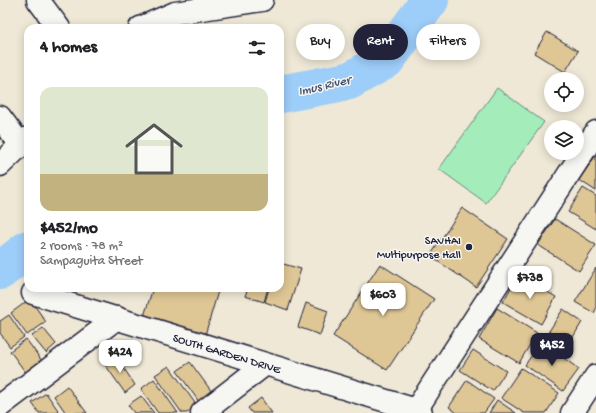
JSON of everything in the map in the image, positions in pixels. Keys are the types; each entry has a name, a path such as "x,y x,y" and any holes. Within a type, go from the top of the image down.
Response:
{"street":[{"path":"38,0 56,24"},
{"path":"146,24 170,7 262,0"},
{"path":"0,117 24,141 0,165"},
{"path":"416,412 596,132"},
{"name":"SOUTH GARDEN DRIVE","path":"33,293 416,412"},
{"path":"0,406 117,318"},
{"path":"202,413 264,365"},
{"path":"572,413 596,376"}],"green space":[{"path":"497,88 544,122 486,203 439,169"}],"building":[{"path":"547,32 578,51 565,72 534,53"},
{"path":"596,155 596,191 579,180"},
{"path":"583,188 596,196 596,229 568,212"},
{"name":"SAVHAI Multipurpose Hall","path":"462,208 508,239 476,287 430,256"},
{"path":"555,219 596,245 579,271 538,245"},
{"path":"284,264 301,269 288,310 265,302 268,292 284,292"},
{"path":"380,264 434,299 387,370 333,336"},
{"path":"596,268 596,309 594,313 575,302"},
{"path":"518,275 556,297 541,324 503,302"},
{"path":"152,292 218,292 205,335 144,316"},
{"path":"246,292 267,292 264,302 245,296"},
{"path":"30,299 46,322 27,335 11,313"},
{"path":"306,303 328,311 320,335 298,327"},
{"path":"497,308 537,333 519,363 479,339"},
{"path":"563,309 582,322 566,349 546,336"},
{"path":"9,315 24,337 10,347 0,333 0,321"},
{"path":"43,328 56,344 46,353 32,336"},
{"path":"26,339 42,361 26,373 10,351"},
{"path":"541,342 579,369 563,391 525,365"},
{"path":"473,350 506,371 493,391 460,370"},
{"path":"115,355 135,385 125,393 104,363"},
{"path":"190,362 215,396 202,406 177,371"},
{"path":"169,366 197,406 187,413 182,413 155,375"},
{"path":"521,368 559,393 546,413 524,413 501,398"},
{"path":"154,379 178,413 158,413 141,389"},
{"path":"467,380 494,399 484,413 457,413 449,407"},
{"path":"67,386 87,413 66,413 54,396"},
{"path":"46,393 60,413 39,413 32,403"},
{"path":"141,396 154,413 134,413 128,405"},
{"path":"261,398 272,413 252,413 248,408"},
{"path":"497,400 516,413 489,413"}],"waterway":[{"name":"Imus River","path":"284,93 349,81 386,60 430,0"},
{"name":"Imus River","path":"0,271 24,252"}],"place":[{"name":"SAVHAI Multipurpose Hall","path":"469,247"}]}
